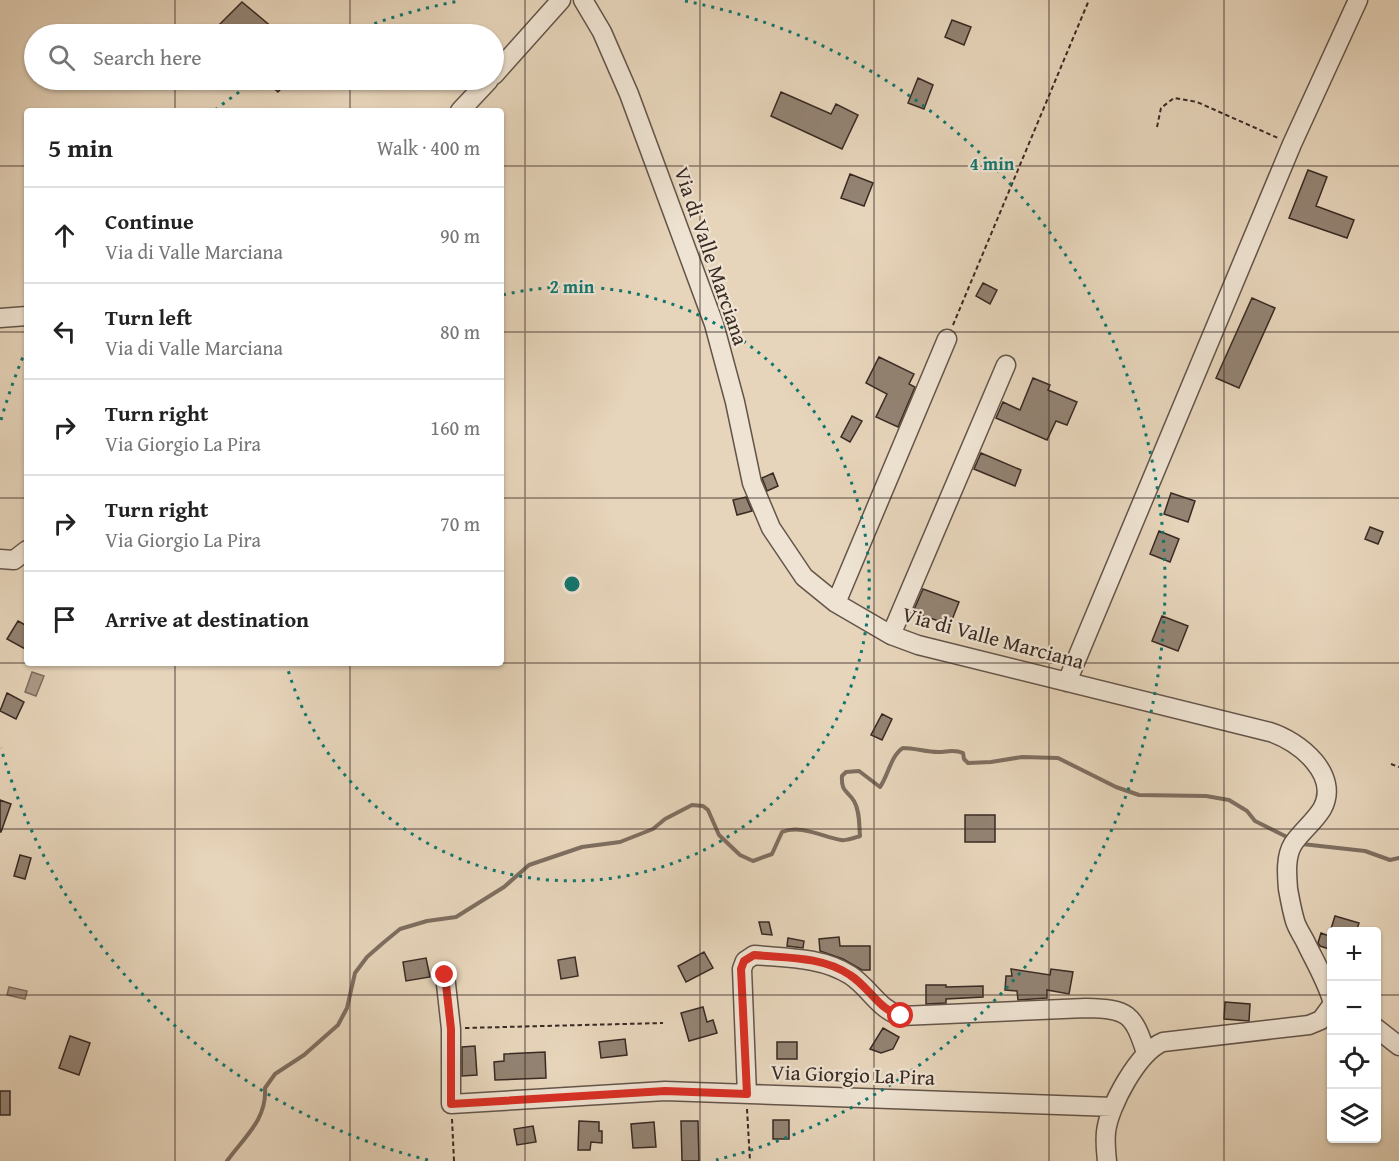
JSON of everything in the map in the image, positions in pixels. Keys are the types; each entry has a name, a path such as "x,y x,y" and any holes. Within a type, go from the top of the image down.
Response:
{"street":[{"path":"504,64 561,0"},
{"name":"Via di Valle Marciana","path":"583,0 602,32 628,94 714,324 735,402 752,483 771,528 804,577 836,603 891,635 918,645 1278,734 1312,759 1321,770 1327,794 1322,808 1292,845 1287,866 1288,890 1295,922 1327,989"},
{"path":"1067,682 1292,144 1358,0"},
{"path":"463,108 480,90"},
{"path":"0,318 24,316"},
{"path":"836,603 947,339"},
{"path":"891,635 1006,366"},
{"path":"0,559 14,560 24,552"},
{"path":"747,1094 741,969 744,961 754,955 825,963 849,974 864,985 885,1008 901,1016 1086,1008 1115,1010 1132,1019 1146,1053"},
{"path":"445,975 451,1029 451,1104"},
{"path":"1107,1161 1106,1132 1113,1107 1146,1053 1153,1046 1163,1042 1309,1025 1321,1020 1327,1012"},
{"path":"1381,1031 1399,1046"},
{"name":"Via Giorgio La Pira","path":"451,1104 665,1091 1113,1107"}],"path":[{"path":"947,339 1089,0"},
{"path":"1157,127 1161,108 1174,98 1197,102 1292,144"},
{"path":"1390,764 1399,767"},
{"path":"451,1029 663,1023"},
{"path":"747,1094 750,1161"},
{"path":"451,1104 454,1161"}],"shaded area":[{"path":"32,672 44,676 36,696 25,692"},
{"path":"9,987 27,991 25,999 7,995"}],"building":[{"path":"242,2 268,24 220,24"},
{"path":"952,20 971,27 964,45 945,37"},
{"path":"918,78 933,85 924,109 908,103"},
{"path":"781,92 831,114 836,104 858,115 842,149 771,116"},
{"path":"1308,170 1327,177 1316,206 1354,220 1347,238 1289,218"},
{"path":"850,174 873,183 864,206 841,198"},
{"path":"983,283 997,290 990,304 976,296"},
{"path":"1252,298 1275,308 1239,388 1216,378"},
{"path":"879,357 914,374 909,384 915,387 898,427 876,417 887,394 866,383"},
{"path":"1033,378 1050,385 1048,390 1077,402 1067,425 1056,421 1047,440 996,418 1003,402 1020,410"},
{"path":"852,416 862,421 850,442 841,437"},
{"path":"981,453 1021,470 1015,486 974,469"},
{"path":"773,473 778,486 767,491 762,478"},
{"path":"1171,493 1195,501 1188,522 1164,514"},
{"path":"746,497 752,511 737,515 733,500"},
{"path":"1370,527 1383,532 1378,544 1365,539"},
{"path":"1159,531 1179,539 1170,562 1150,554"},
{"path":"923,589 959,602 950,625 913,612"},
{"path":"1162,616 1188,626 1178,651 1152,641"},
{"path":"18,621 24,624 24,648 7,639"},
{"path":"7,693 24,702 16,719 0,711"},
{"path":"882,714 892,719 882,740 871,735"},
{"path":"0,800 11,804 1,832 0,832"},
{"path":"965,815 995,815 995,842 965,842"},
{"path":"20,855 31,858 25,879 14,876"},
{"path":"1335,916 1359,923 1358,927 1332,927"},
{"path":"759,922 769,922 772,935 762,934"},
{"path":"1321,933 1327,935 1327,948 1318,943"},
{"path":"839,937 840,946 870,946 870,970 862,970 843,959 820,951 819,939"},
{"path":"788,938 804,941 803,948 787,946"},
{"path":"704,952 713,968 686,982 678,966"},
{"path":"575,957 578,976 561,979 558,960"},
{"path":"426,958 430,977 406,981 403,962"},
{"path":"1011,969 1050,975 1051,969 1073,972 1069,994 1047,990 1047,998 1018,1000 1017,991 1005,990 1006,976 1012,976"},
{"path":"926,985 983,986 983,997 946,999 946,1003 926,1004"},
{"path":"1225,1002 1250,1004 1249,1021 1224,1019"},
{"path":"703,1007 707,1022 713,1020 717,1033 689,1041 681,1013"},
{"path":"883,1028 899,1037 893,1049 881,1053 870,1049"},
{"path":"70,1036 90,1043 79,1075 59,1068"},
{"path":"625,1039 627,1055 601,1058 599,1042"},
{"path":"777,1042 797,1042 797,1059 777,1059"},
{"path":"475,1046 477,1075 462,1076 462,1047"},
{"path":"545,1052 546,1078 495,1080 494,1062 504,1061 504,1054"},
{"path":"0,1091 10,1091 10,1115 0,1115"},
{"path":"773,1120 789,1120 789,1139 773,1139"},
{"path":"579,1121 599,1122 602,1143 591,1142 590,1150 578,1150"},
{"path":"681,1121 698,1121 699,1161 682,1161"},
{"path":"654,1122 656,1147 633,1148 631,1124"},
{"path":"533,1126 536,1142 517,1145 514,1129"}],"waterway":[{"path":"227,1161 258,1119 265,1099 265,1088 275,1074 304,1055 338,1025 347,1008 355,973 367,957 400,929 427,921 456,917 504,887 529,865 582,847 620,842 653,829 665,819 692,805 703,806 708,810 719,835 740,855 753,861 772,854 782,832 789,830 804,830 841,840 850,839 860,836 858,814 854,801 844,788 842,776 846,772 859,771 880,787 895,756 903,748 907,748 934,752 960,752 963,753 968,763 1022,757 1058,758 1116,787 1139,795 1206,796 1229,800 1247,811 1255,821 1287,837"},
{"path":"1302,844 1365,851 1390,860 1399,858"}],"route":[{"path":"445,975 451,1029 451,1104 665,1091 747,1094 741,969 744,961 754,955 825,963 849,974 864,985 885,1008 901,1016"}]}
